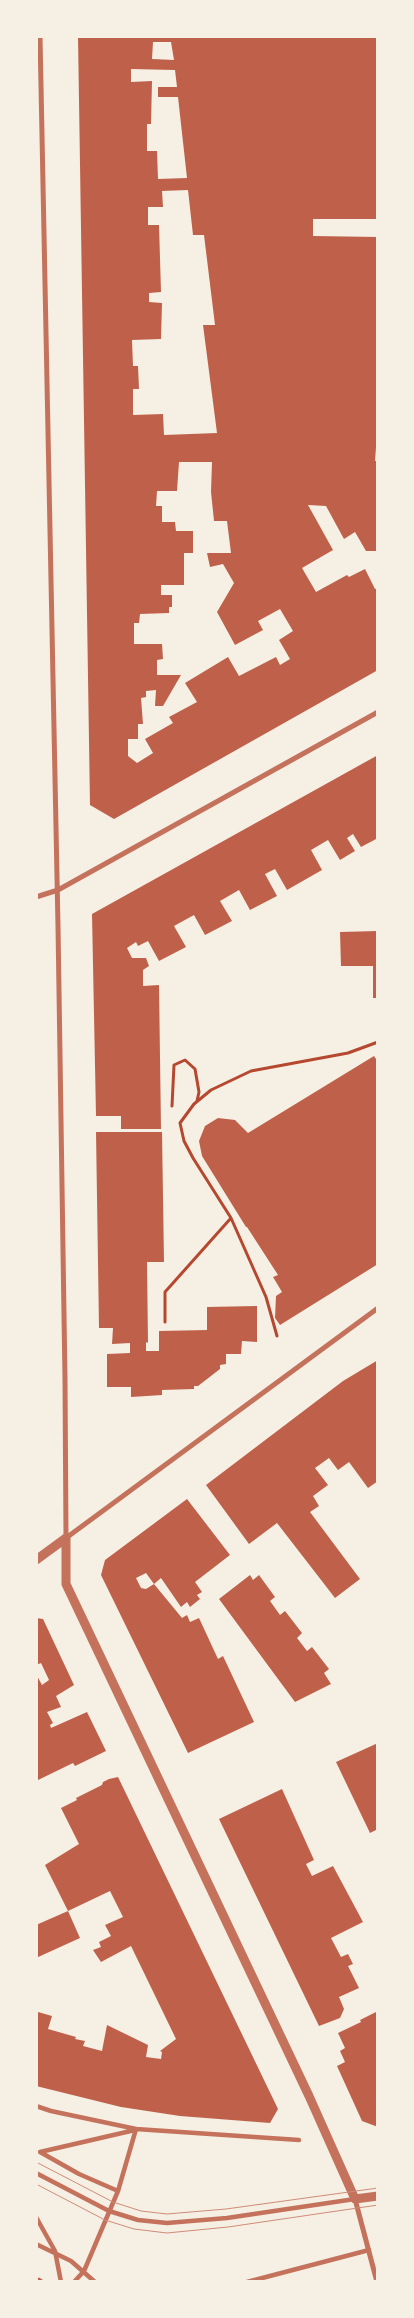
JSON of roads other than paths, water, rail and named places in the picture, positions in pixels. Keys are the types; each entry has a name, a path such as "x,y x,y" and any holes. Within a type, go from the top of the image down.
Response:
{"street":[{"path":"40,36 58,890 66,1379 66,1584 309,2096 354,2199 370,2250 377,2282"},
{"path":"36,897 58,890 378,712"},
{"path":"36,1560 378,1308"},
{"path":"36,2106 136,2130 299,2140"},
{"path":"74,2282 84,2271 118,2191 136,2130"},
{"path":"118,2191 79,2174 40,2152 136,2130"},
{"path":"36,2173 109,2211 138,2220 167,2224 188,2223 378,2196"},
{"path":"36,2217 55,2251 61,2282"},
{"path":"36,2244 55,2251 84,2271 95,2282"},
{"path":"247,2282 370,2250"}],"tram line":[{"path":"36,2162 113,2202 141,2211 167,2214 226,2209 378,2188"},
{"path":"36,2184 105,2220 134,2229 167,2233 228,2227 378,2205"}]}
